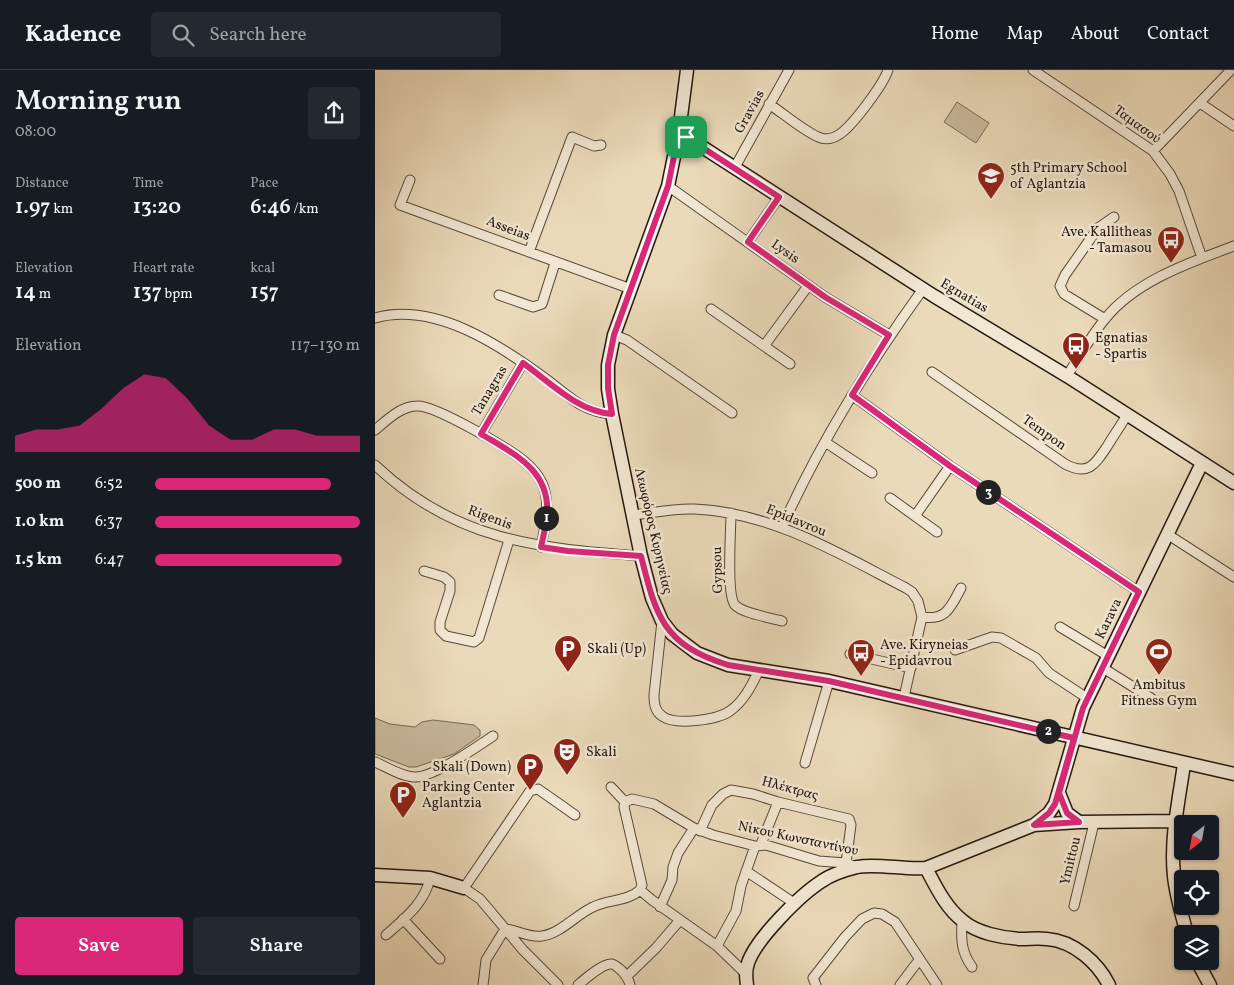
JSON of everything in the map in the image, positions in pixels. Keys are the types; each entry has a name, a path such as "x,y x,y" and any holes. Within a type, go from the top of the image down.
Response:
{"street":[{"name":"Λεωφόρος Κυρηνείας","path":"687,70 679,132 668,186 614,335 608,365 608,388 612,414 641,556 652,598 662,622 671,634 697,653 728,665 829,681 904,697 1234,774"},
{"path":"769,104 808,131 821,138 830,138 847,128 888,70"},
{"path":"1153,151 1231,70"},
{"name":"Gravias","path":"735,168 786,71"},
{"name":"Ταμασού","path":"1035,71 1153,151 1170,174 1179,192 1202,258"},
{"path":"1200,103 1234,126"},
{"name":"Egnatias","path":"679,132 923,288 1067,376 1234,484"},
{"path":"529,252 572,137 595,146 601,144"},
{"name":"Asseias","path":"409,180 400,205 555,263 631,289"},
{"name":"Lysis","path":"668,186 808,286 889,335"},
{"path":"748,242 779,197"},
{"path":"1105,319 1064,294 1060,286 1065,274 1099,228 1115,217"},
{"path":"1067,376 1105,319 1115,308 1147,284 1202,258 1234,246"},
{"path":"499,295 533,307 542,304 555,263"},
{"path":"764,346 808,286"},
{"path":"783,528 800,487 852,395 889,335 923,288"},
{"path":"711,309 789,364"},
{"path":"375,318 413,316 431,318 452,324 469,331 523,363 577,404 592,411 612,414"},
{"path":"614,335 627,340 733,413"},
{"name":"Tanagras","path":"481,434 523,363"},
{"name":"Tempon","path":"932,372 1065,464 1075,468 1088,468 1097,462 1127,415"},
{"path":"852,395 950,466 1139,592"},
{"path":"375,430 398,412 409,407 430,408 481,434 523,460 531,467 542,484 545,494 547,515 541,547"},
{"path":"825,442 872,472"},
{"name":"Karava","path":"1034,825 1049,813 1059,793 1080,715 1087,698 1202,463"},
{"name":"Rigenis","path":"375,465 407,492 434,510 469,527 509,540 541,547 568,551 641,556"},
{"path":"915,516 950,466"},
{"path":"890,498 937,532"},
{"name":"Epidavrou","path":"633,516 677,509 693,509 731,513 783,528 906,588 912,592 918,601 922,617"},
{"name":"Gypsou","path":"731,513 730,576 733,602 740,609 782,620"},
{"path":"1167,534 1234,577"},
{"path":"424,571 445,577 450,582 450,591 439,627 441,633 446,636 474,642 479,638 509,540"},
{"path":"904,697 922,617 937,617 945,614 961,588"},
{"path":"662,622 654,705 657,712 665,718 677,721 703,720 722,716 744,698 759,670"},
{"path":"1060,627 1151,698"},
{"path":"955,650 991,637 1001,638 1036,658 1049,673 1087,698"},
{"path":"850,654 911,668"},
{"path":"805,763 829,681"},
{"path":"375,762 409,777 417,777 437,770 493,736"},
{"path":"1177,815 1185,764"},
{"path":"505,929 524,934 549,935 600,903 632,896 640,890 642,885 624,807 625,802 611,788"},
{"path":"464,888 530,791 538,789 575,815"},
{"name":"Ηλέκτρας","path":"660,907 672,880 673,867 678,853 697,830 712,806 728,791 735,790 753,794 849,819 851,825 852,865"},
{"path":"1059,793 1067,813 1079,822"},
{"name":"Νίκου Κωνσταντίνου","path":"625,802 632,799 654,804 697,830 819,861 852,865 926,868 1034,825 1079,822 1174,822"},
{"path":"717,946 736,911 745,871 778,802"},
{"name":"Ymittou","path":"1073,906 1094,823"},
{"path":"1174,847 1173,860 1176,892 1185,925"},
{"path":"746,979 748,963 757,946 794,903 822,881 852,865"},
{"path":"926,868 939,893 962,921 979,931 1021,939 1049,939 1061,942 1093,962 1103,973 1109,985"},
{"path":"745,871 794,903"},
{"path":"375,875 430,878 464,888 480,899 505,929 558,985"},
{"path":"386,935 419,902 430,878"},
{"path":"640,890 660,907 717,946 746,979"},
{"path":"816,985 813,978 831,953 862,919 874,913 882,914 895,922 937,985"},
{"path":"403,919 440,959"},
{"path":"578,985 591,974 612,964 629,981 680,920"},
{"path":"962,921 962,950 972,967"},
{"path":"483,985 486,960 505,929"},
{"path":"900,985 919,960"},
{"path":"1202,970 1210,985"}],"shaded area":[{"path":"957,102 989,123 976,143 944,122"},
{"path":"375,718 390,724 415,727 422,722 433,720 474,725 480,730 480,736 454,754 416,767 409,767 375,754"}],"place":[{"name":"5th Primary School of Aglantzia","path":"991,200"},
{"name":"Ave. Kallitheas - Tamasou","path":"1171,264"},
{"name":"Egnatias - Spartis","path":"1076,370"},
{"name":"Skali (Up)","path":"568,673"},
{"name":"Ambitus Fitness Gym","path":"1159,676"},
{"name":"Ave. Kiryneias - Epidavrou","path":"861,677"},
{"name":"Skali","path":"567,776"},
{"name":"Skali (Down)","path":"530,791"},
{"name":"Parking Center Aglantzia","path":"403,819"}],"route":[{"path":"679,132 686,137 779,197 748,242 825,297 889,335 852,395 1027,519 1139,592 1080,715 1077,730 1059,793 1069,816 1079,822 1034,825 1049,813 1055,804 1074,738 904,697 829,681 728,665 713,660 697,653 684,644 671,634 662,622 652,598 641,556 568,551 541,547 547,515 542,484 531,467 523,460 481,434 523,363 577,404 602,414 612,414 608,388 608,365 614,335 668,186 679,132"}]}
